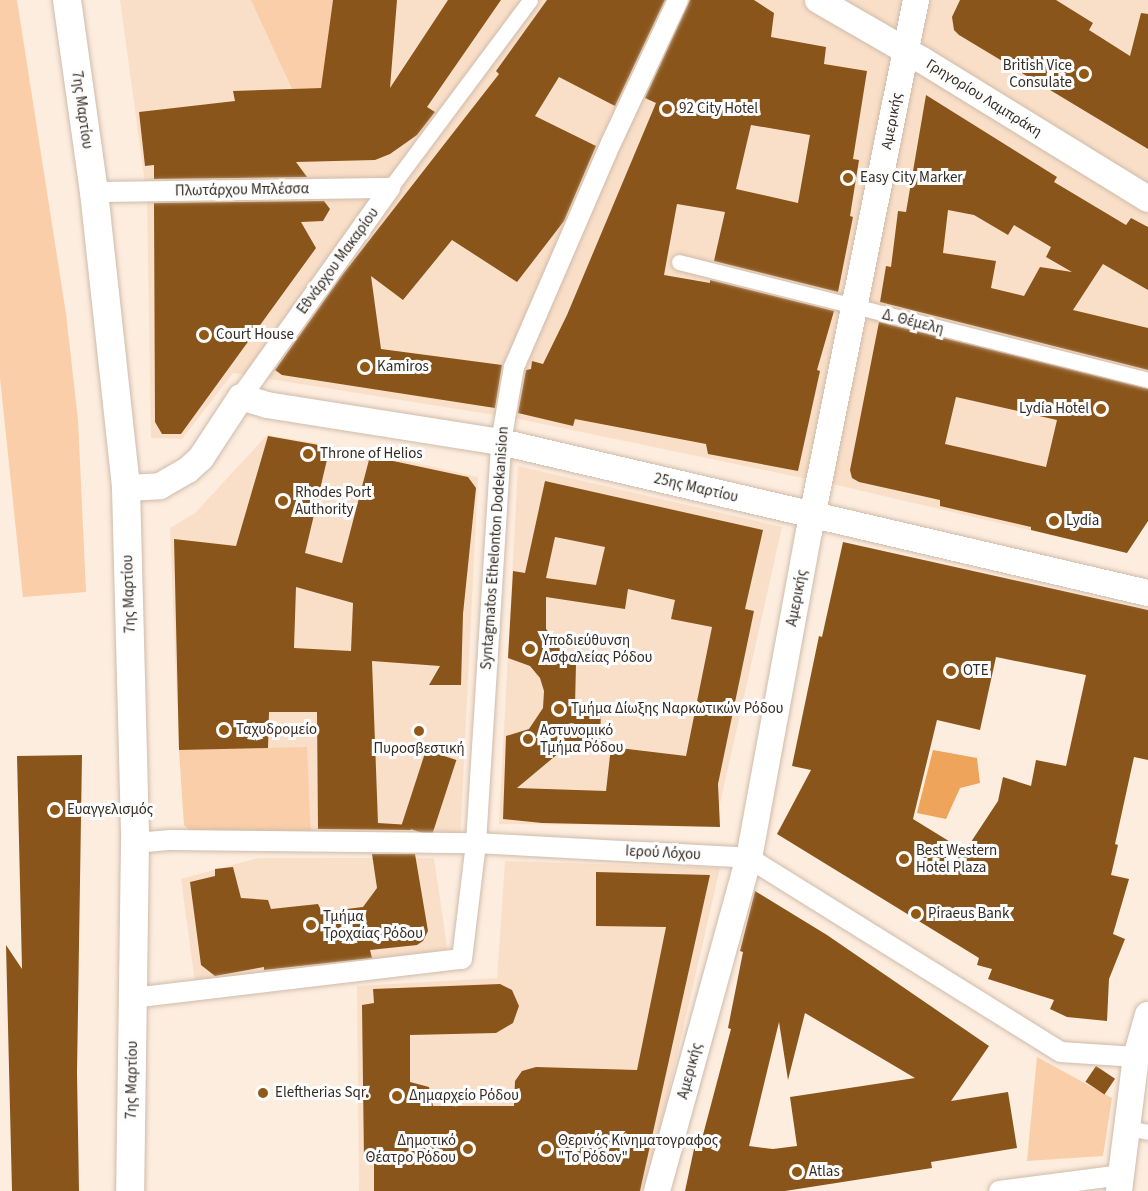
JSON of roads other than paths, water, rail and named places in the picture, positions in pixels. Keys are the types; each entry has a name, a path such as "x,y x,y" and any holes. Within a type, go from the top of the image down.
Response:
{"main road":[{"name":"7ης Μαρτίου","path":"67,0 94,192 126,488 135,843 130,1191"}],"street":[{"name":"Εθνάρχου Μακαρίου","path":"126,488 160,486 188,470 201,458 241,397 390,188 530,0"},
{"name":"Syntagmatos Ethelonton Dodekanision","path":"133,998 462,959 476,843 501,442 514,367 611,143 678,0"},
{"name":"Γρηγορίου Λαμπράκη","path":"818,0 1148,199"},
{"name":"Αμερικής","path":"657,1191 749,858 813,516 916,0"},
{"name":"Πλωτάρχου Μπλέσσα","path":"94,192 390,188"},
{"name":"Δ. Θέμελη","path":"679,262 1148,380"},
{"name":"25ης Μαρτίου","path":"241,397 267,405 501,442 1148,593"},
{"name":"Ιερού Λόχου","path":"135,843 171,840 476,843 749,858 1061,1052 1136,1057"},
{"path":"999,1191 1120,1183 1138,1130 1136,1057 1148,1015"}],"place":[{"name":"British Vice Consulate","path":"1084,74"},
{"name":"92 City Hotel","path":"667,109"},
{"name":"Easy City Marker","path":"848,178"},
{"name":"Court House","path":"204,335"},
{"name":"Kamiros","path":"365,367"},
{"name":"Lydia Hotel","path":"1101,409"},
{"name":"Throne of Helios","path":"308,454"},
{"name":"Rhodes Port Authority","path":"283,501"},
{"name":"Lydia","path":"1054,521"},
{"name":"Υποδιεύθυνση Ασφαλείας Ρόδου","path":"530,649"},
{"name":"OTE","path":"951,671"},
{"name":"Τμήμα Δίωξης Ναρκωτικών Ρόδου","path":"559,709"},
{"name":"Ταχυδρομείο","path":"224,730"},
{"name":"Πυροσβεστική","path":"419,731"},
{"name":"Αστυνομικό Τμήμα Ρόδου","path":"528,739"},
{"name":"Ευαγγελισμός","path":"55,810"},
{"name":"Best Western Hotel Plaza","path":"904,859"},
{"name":"Piraeus Bank","path":"916,914"},
{"name":"Τμήμα Τροχαίας Ρόδου","path":"311,925"},
{"name":"Eleftherias Sqr.","path":"263,1093"},
{"name":"Δημαρχείο Ρόδου","path":"397,1096"},
{"name":"Δημοτικό Θέατρο Ρόδου","path":"468,1149"},
{"name":"Θερινός Κινηματογραφος \"Το Ρόδον\"","path":"546,1149"},
{"name":"Atlas","path":"797,1172"}]}
